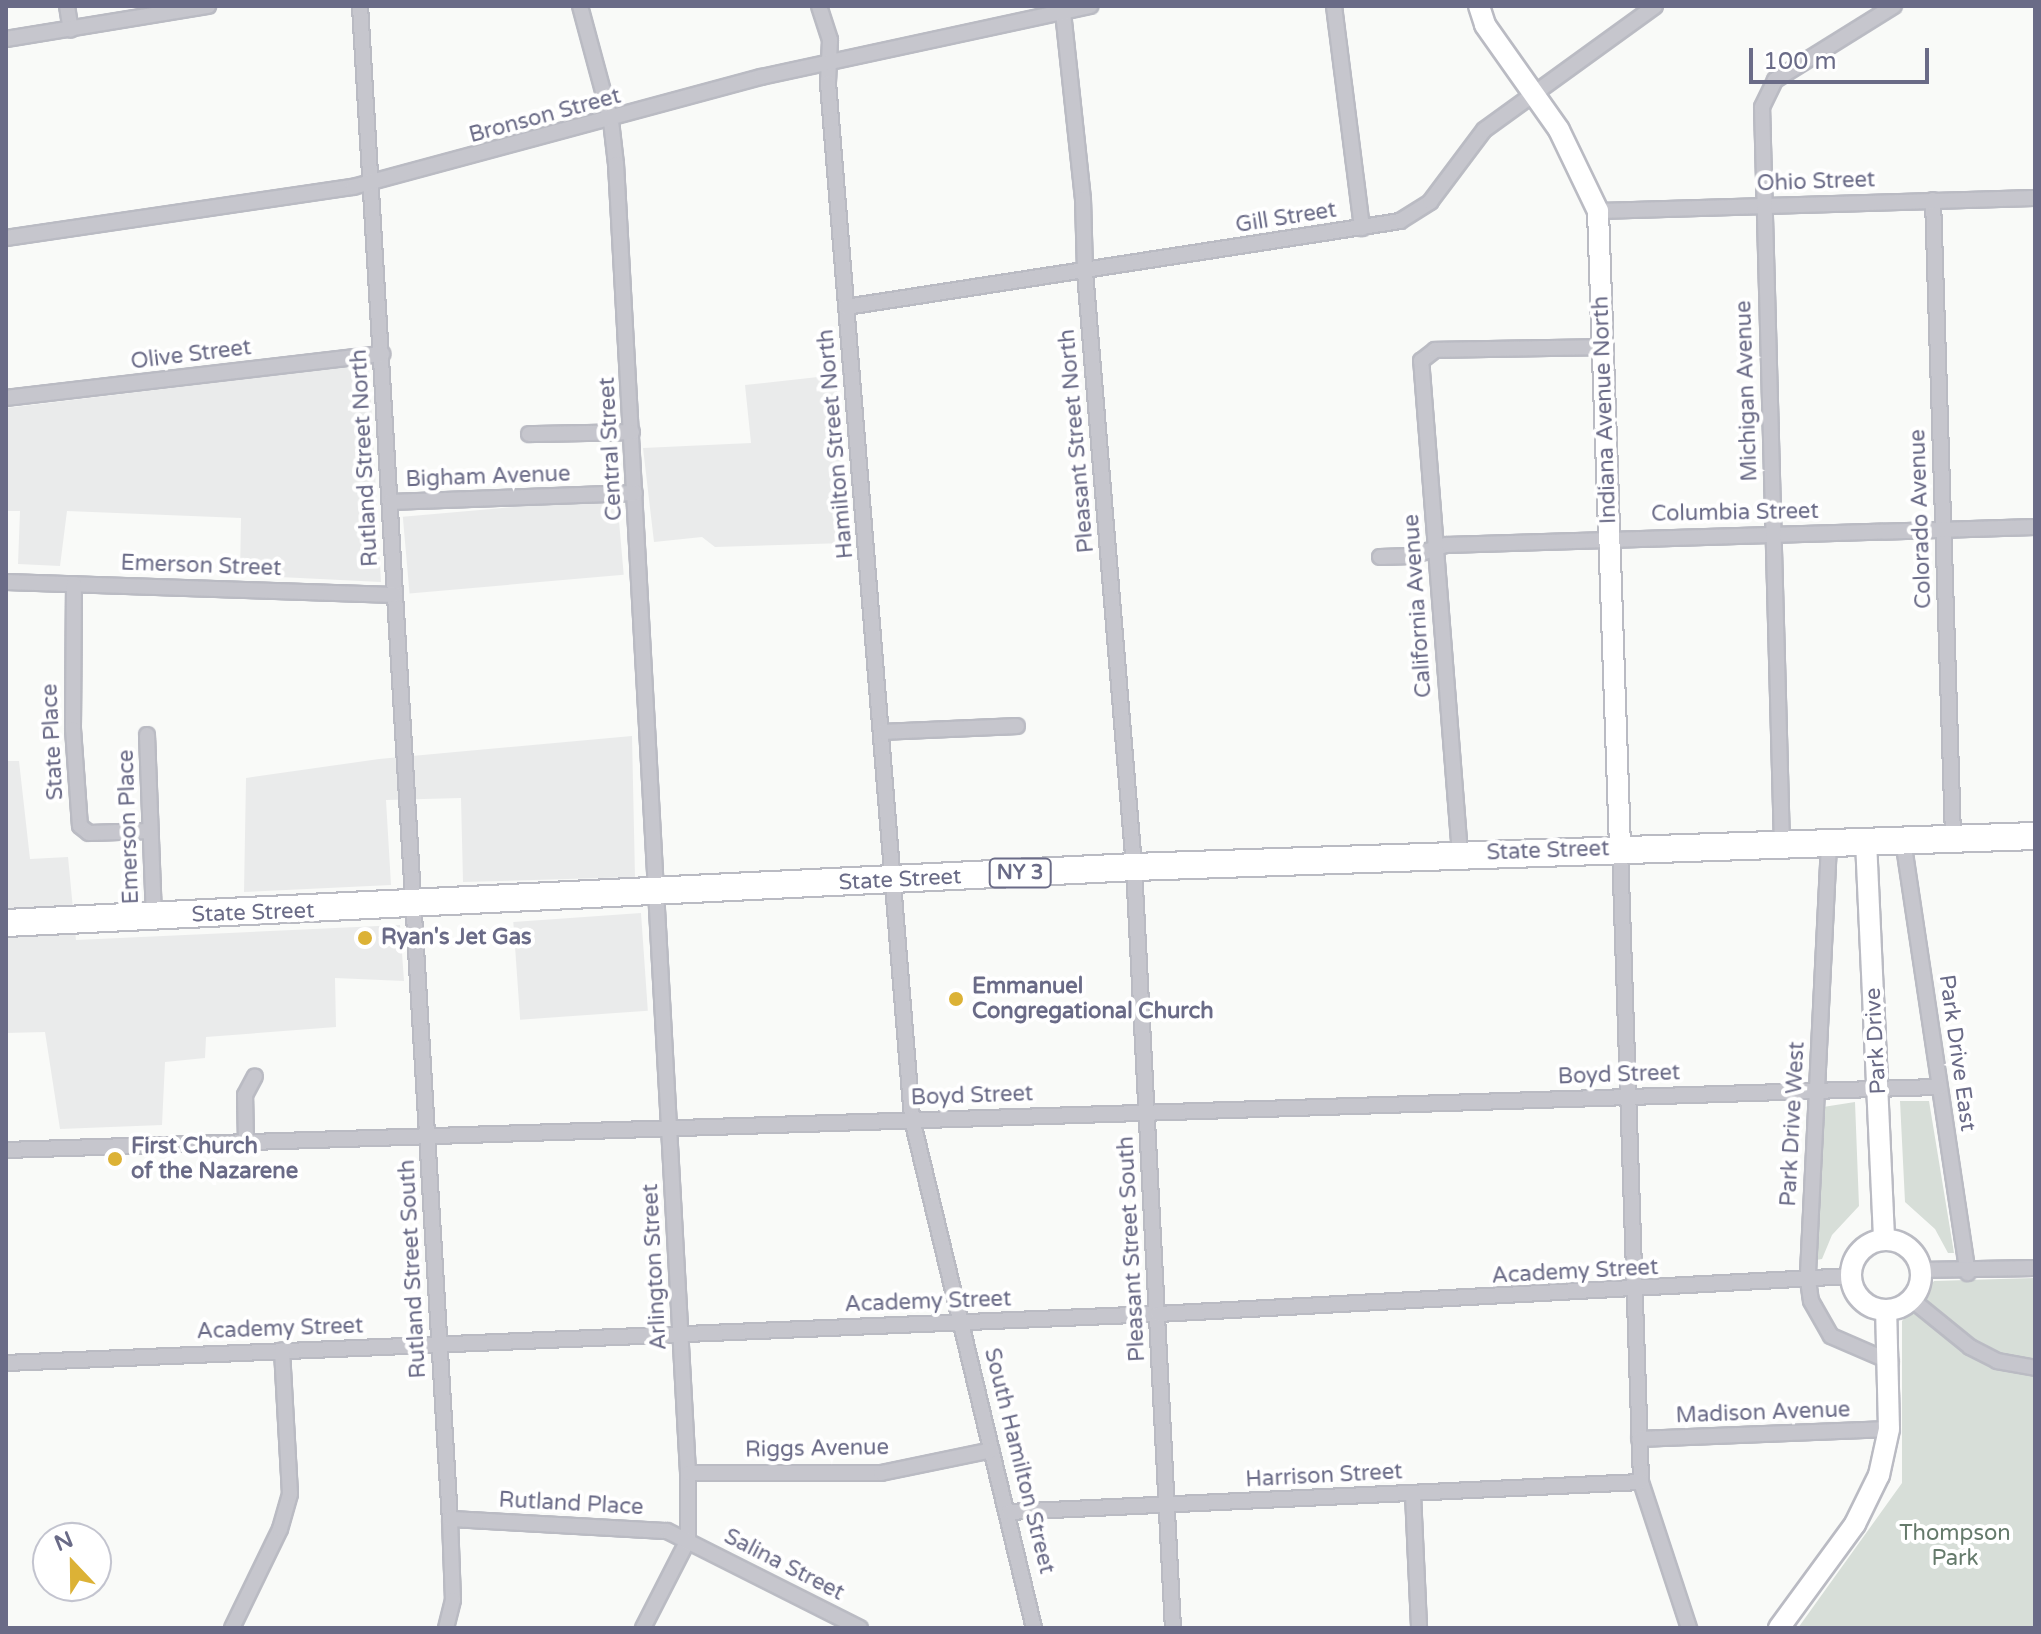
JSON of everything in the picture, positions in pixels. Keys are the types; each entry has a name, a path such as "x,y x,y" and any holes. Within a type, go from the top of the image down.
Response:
{"highway":[{"name":"State Street","path":"6,923 414,907 1134,867 2035,836"}],"street":[{"path":"67,6 71,30"},
{"path":"6,39 208,6"},
{"name":"Rutland Street North","path":"360,6 414,907"},
{"name":"Central Street","path":"580,6 611,121 659,894"},
{"name":"Hamilton Street North","path":"819,6 830,61 828,83 892,880"},
{"name":"Bronson Street","path":"6,238 353,187 372,179 449,165 830,61 1017,14 1063,12 1090,6"},
{"path":"1334,6 1362,228"},
{"name":"Indiana Avenue North","path":"1479,6 1485,25 1565,140 1598,211 1620,848"},
{"name":"Gill Street","path":"846,307 1362,228 1419,212 1484,130 1655,6"},
{"name":"Michigan Avenue","path":"1782,845 1764,206 1766,92 1785,73 1894,6"},
{"name":"Pleasant Street North","path":"1063,12 1083,199 1085,272 1134,867"},
{"name":"Ohio Street","path":"1598,211 2035,198"},
{"name":"Colorado Avenue","path":"1933,200 1953,838"},
{"name":"California Avenue","path":"1460,854 1423,356 1435,350 1603,347"},
{"name":"Olive Street","path":"6,398 382,354"},
{"path":"529,434 632,432"},
{"name":"Bigham Avenue","path":"390,502 635,493"},
{"name":"Columbia Street","path":"1380,557 1412,556 1436,547 1609,538 2035,527"},
{"name":"Emerson Street","path":"6,582 395,595"},
{"name":"State Place","path":"74,584 73,729 80,826 89,833 150,831"},
{"path":"882,732 1017,726"},
{"name":"Emerson Place","path":"147,735 154,916"},
{"name":"Park Drive East","path":"1903,840 1968,1273"},
{"name":"Park Drive","path":"1866,841 1884,1240"},
{"name":"Park Drive West","path":"1829,844 1808,1280 1815,1311 1831,1336 1891,1362"},
{"path":"1620,848 1632,1291 1641,1482 1689,1628"},
{"name":"Pleasant Street South","path":"1134,867 1174,1627"},
{"name":"South Hamilton Street","path":"892,880 912,1119 1009,1512 1034,1628"},
{"name":"Arlington Street","path":"643,1628 688,1540 688,1473 659,894"},
{"name":"Rutland Street South","path":"414,907 450,1519 453,1600 446,1628"},
{"path":"246,1141 245,1095 255,1076"},
{"name":"Boyd Street","path":"6,1150 1939,1087"},
{"path":"1884,1240 1904,1245 1920,1270 1911,1299 1886,1310 1858,1296 1851,1276 1856,1256 1884,1240"},
{"path":"1920,1270 1968,1273 2035,1268"},
{"name":"Academy Street","path":"6,1363 1158,1314 1632,1291 1851,1276"},
{"path":"1911,1299 1970,1347 1997,1361 2035,1368"},
{"path":"1779,1628 1864,1507 1879,1475 1889,1429 1891,1362 1886,1310"},
{"path":"232,1628 280,1529 290,1494 282,1350"},
{"name":"Madison Avenue","path":"1639,1439 1889,1429"},
{"name":"Riggs Avenue","path":"688,1473 881,1473 992,1450"},
{"name":"Harrison Street","path":"1009,1512 1641,1482"},
{"path":"1413,1494 1419,1628"},
{"name":"Rutland Place","path":"450,1519 667,1531 688,1540"},
{"name":"Salina Street","path":"688,1540 838,1623 860,1628"}],"shaded area":[{"path":"369,364 381,582 240,575 241,518 67,511 60,566 18,564 20,511 6,511 6,408"},
{"path":"836,375 846,543 715,547 702,537 654,542 643,448 751,443 745,385"},
{"path":"617,498 624,575 410,593 403,517"},
{"path":"632,736 635,877 463,882 461,798 386,800 391,885 244,892 246,778 379,759"},
{"path":"6,761 19,761 30,859 68,857 76,940 400,925 404,981 335,978 336,1027 206,1037 205,1058 165,1062 162,1125 60,1129 45,1032 6,1033"},
{"path":"641,913 648,1011 520,1020 513,922"}],"green space":[{"path":"1900,1101 1929,1101 1954,1253 1948,1253 1935,1229 1905,1202"},
{"path":"1855,1102 1859,1206 1832,1235 1822,1259 1816,1260 1823,1107"},
{"name":"Thompson Park","path":"2035,1278 2035,1628 1798,1628 1902,1483 1902,1321 1934,1281"}],"place":[{"name":"Ryan's Jet Gas","path":"365,938"},
{"name":"Emmanuel Congregational Church","path":"956,999"},
{"name":"First Church of the Nazarene","path":"115,1159"}]}
